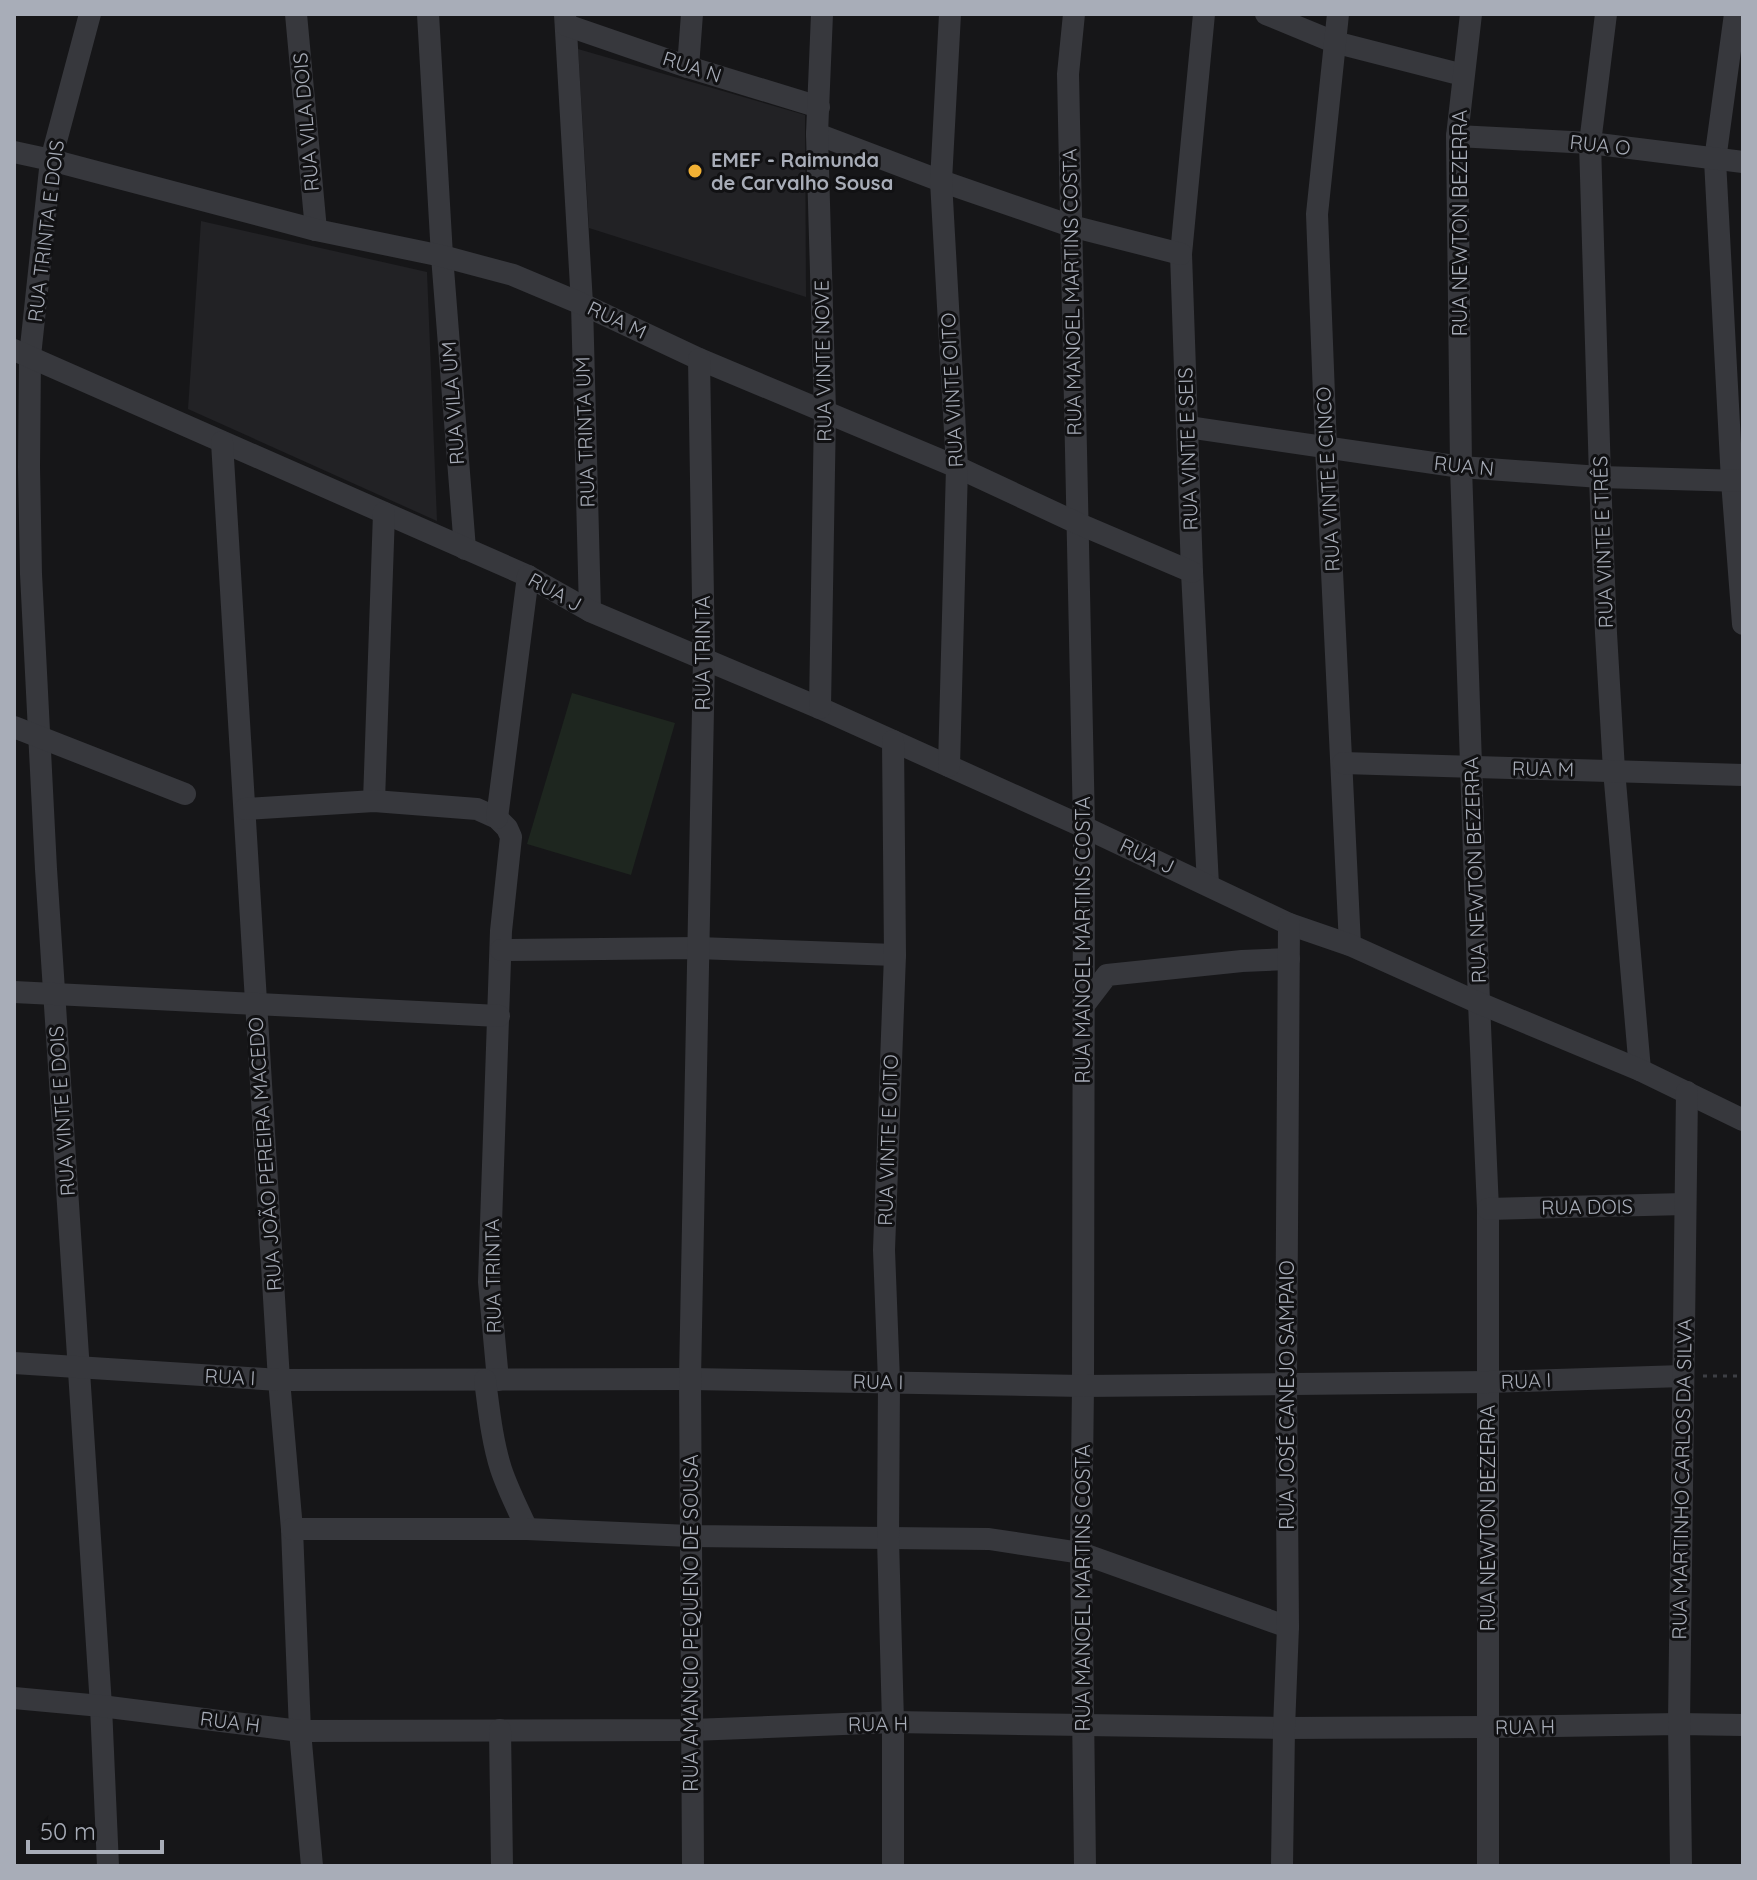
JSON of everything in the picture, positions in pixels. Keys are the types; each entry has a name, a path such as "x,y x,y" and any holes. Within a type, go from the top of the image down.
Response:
{"street":[{"name":"RUA TRINTA E DOIS","path":"22,353 51,160 90,14"},
{"name":"RUA VILA DOIS","path":"296,14 316,230"},
{"name":"RUA VILA UM","path":"428,14 442,256 465,549"},
{"path":"688,67 692,14"},
{"name":"RUA VINTE NOVE","path":"820,708 825,411 817,134 822,14"},
{"name":"RUA VINTE OITO","path":"949,766 957,467 941,181 950,14"},
{"name":"RUA MANOEL MARTINS COSTA","path":"1074,14 1068,74 1084,827 1081,1553 1085,1866"},
{"name":"RUA VINTE E SEIS","path":"1204,14 1181,254 1192,572 1208,885"},
{"path":"1266,14 1334,42 1463,75"},
{"name":"RUA VINTE E CINCO","path":"1338,14 1317,214 1350,945"},
{"name":"RUA NEWTON BEZERRA","path":"1471,14 1457,136 1461,467 1488,1209 1488,1866"},
{"name":"RUA VINTE E TRÊS","path":"1606,14 1590,143 1600,477 1614,770 1640,1070"},
{"path":"1735,14 1715,160 1738,481 1743,624"},
{"name":"RUA N","path":"565,20 688,67 819,107"},
{"name":"RUA TRINTA UM","path":"565,20 582,304 590,611"},
{"path":"817,134 1071,226 1181,254"},
{"name":"RUA O","path":"1457,136 1590,143 1743,162"},
{"name":"RUA M","path":"14,152 316,230 442,256 513,275 699,359 957,467 1192,572"},
{"name":"RUA J","path":"22,353 528,576 590,611 820,708 1289,924 1350,945 1640,1070 1743,1120"},
{"name":"RUA VINTE E DOIS","path":"22,353 39,737 101,1706 108,1866"},
{"name":"RUA TRINTA","path":"690,1379 704,658 699,359"},
{"name":"RUA N","path":"1188,427 1461,467 1600,477 1738,481"},
{"name":"RUA JOÃO PEREIRA MACEDO","path":"222,442 279,1380 292,1529 300,1731 312,1866"},
{"path":"374,801 384,513"},
{"path":"245,809 374,801 477,809 497,818 528,576"},
{"path":"14,727 185,794"},
{"name":"RUA VINTE E OITO","path":"893,741 895,955 884,1250 889,1381 893,1866"},
{"name":"RUA M","path":"1343,763 1743,775"},
{"name":"RUA TRINTA","path":"497,818 511,837 501,950 489,1282 491,1380 496,1451 509,1492 527,1529"},
{"name":"RUA JOSÉ CANEJO SAMPAIO","path":"1282,1866 1288,1627 1289,924"},
{"path":"501,950 697,948 895,955"},
{"path":"1084,1005 1107,975 1289,959"},
{"path":"14,992 499,1016"},
{"name":"RUA MARTINHO CARLOS DA SILVA","path":"1681,1866 1679,1724 1687,1092"},
{"name":"RUA DOIS","path":"1488,1209 1685,1204"},
{"name":"RUA I","path":"14,1363 279,1380 690,1379 1083,1386 1489,1382 1683,1376"},
{"name":"RUA AMANCIO PEQUENO DE SOUSA","path":"690,1379 693,1866"},
{"path":"292,1529 527,1529 690,1536 989,1539 1081,1553 1288,1627"},
{"name":"RUA H","path":"14,1698 300,1731 692,1730 893,1722 1284,1728 1743,1725"},
{"path":"500,1730 502,1866"}],"path":[{"path":"1683,1376 1743,1376"}],"shaded area":[{"name":"EMEF - Raimunda de Carvalho Sousa","path":"578,49 805,115 806,297 589,228"},
{"path":"201,221 427,272 437,521 188,409"},
{"path":"572,693 675,723 631,875 527,844"}],"place":[{"name":"EMEF - Raimunda de Carvalho Sousa","path":"695,171"}]}
